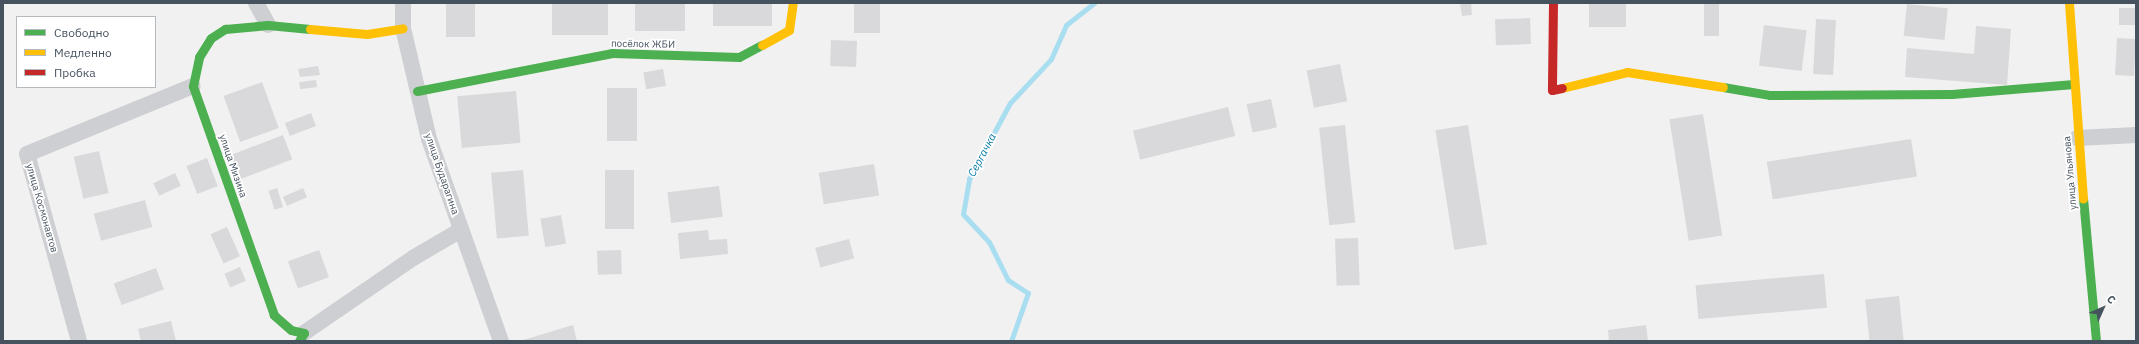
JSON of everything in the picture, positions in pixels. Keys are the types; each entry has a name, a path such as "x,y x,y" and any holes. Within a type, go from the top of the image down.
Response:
{"street":[{"path":"256,3 268,25"},
{"name":"улица Бударагина","path":"403,3 403,28 429,139 500,341"},
{"name":"посёлок ЖБИ","path":"417,91 612,53 739,57 789,30 793,3"},
{"path":"1553,3 1552,90 1627,72 1770,95 1952,94 2074,84"},
{"name":"улица Ульянова","path":"2070,3 2077,138 2096,341"},
{"path":"193,86 199,57 211,38 225,29 268,25 367,34 403,28"},
{"name":"улица Мизина","path":"193,86 274,315 291,330 302,337"},
{"name":"улица Космонавтов","path":"79,341 27,154 193,86"},
{"path":"2077,138 2136,135"},
{"path":"302,337 413,258 461,230"}],"building":[{"path":"446,3 475,3 475,37 446,37"},
{"path":"552,3 608,3 608,35 552,35"},
{"path":"635,3 685,3 685,31 635,31"},
{"path":"713,3 772,3 772,26 713,26"},
{"path":"854,3 880,3 880,33 854,33"},
{"path":"1460,3 1471,3 1472,15 1462,16"},
{"path":"1589,3 1626,3 1626,27 1589,27"},
{"path":"1704,3 1719,3 1719,36 1704,36"},
{"path":"1907,4 1948,8 1944,40 1904,36"},
{"path":"2119,8 2136,8 2136,25 2119,25"},
{"path":"1530,18 1531,44 1496,45 1495,19"},
{"path":"1816,19 1836,20 1833,75 1813,74"},
{"path":"1764,25 1807,30 1802,71 1759,66"},
{"path":"1976,26 2011,29 2007,85 1905,77 1907,48 1974,54"},
{"path":"2117,38 2136,39 2134,76 2115,75"},
{"path":"831,40 857,41 856,67 830,66"},
{"path":"1340,64 1347,101 1314,108 1307,70"},
{"path":"318,66 320,75 300,77 298,69"},
{"path":"663,69 666,86 646,89 643,72"},
{"path":"316,80 317,87 300,89 299,82"},
{"path":"262,82 279,128 240,142 223,96"},
{"path":"607,88 637,88 637,141 607,141"},
{"path":"516,91 521,143 462,148 457,96"},
{"path":"1271,99 1277,127 1253,133 1247,104"},
{"path":"1228,107 1235,136 1140,160 1133,131"},
{"path":"311,113 316,126 290,136 285,123"},
{"path":"1703,114 1722,235 1689,241 1669,119"},
{"path":"1345,125 1355,222 1329,225 1319,128"},
{"path":"1468,125 1487,245 1454,250 1435,130"},
{"path":"283,135 292,159 240,179 231,155"},
{"path":"1911,139 1917,177 1773,199 1767,162"},
{"path":"99,151 109,193 83,199 74,157"},
{"path":"207,158 218,186 197,194 186,166"},
{"path":"874,164 879,196 824,204 819,173"},
{"path":"523,170 529,236 497,239 491,173"},
{"path":"605,170 634,170 634,229 605,229"},
{"path":"175,173 181,186 159,196 153,183"},
{"path":"719,186 723,217 671,223 667,192"},
{"path":"277,188 283,207 275,210 268,191"},
{"path":"303,188 307,197 287,206 283,197"},
{"path":"145,200 152,227 101,241 94,214"},
{"path":"561,215 566,244 545,247 540,219"},
{"path":"227,227 240,256 224,264 211,234"},
{"path":"708,230 709,240 727,239 728,254 680,259 678,233"},
{"path":"1358,238 1360,285 1337,286 1335,239"},
{"path":"849,239 854,258 820,267 815,248"},
{"path":"319,250 329,277 298,289 288,261"},
{"path":"621,250 622,274 598,275 597,251"},
{"path":"240,267 246,281 230,287 224,274"},
{"path":"156,268 164,290 122,305 114,283"},
{"path":"1824,274 1827,308 1698,319 1695,285"},
{"path":"1899,296 1904,341 1870,341 1865,300"},
{"path":"171,321 176,341 141,341 138,329"},
{"path":"573,325 577,341 520,341"},
{"path":"1646,325 1648,341 1609,341 1608,330"}],"waterway":[{"name":"Сергачка","path":"1011,341 1028,293 1008,280 989,242 963,214 969,179 1010,103 1051,59 1066,25 1094,3"}],"traffic: fast":[{"path":"299,341 304,333 291,330 274,315 193,86 199,57 211,38 225,29 268,25 310,29"},
{"path":"417,91 612,53 739,57 762,45"},
{"path":"1723,87 1770,95 1952,94 2074,84"},
{"path":"2083,198 2096,341"}],"traffic: slow":[{"path":"762,45 789,30 793,3"},
{"path":"2069,3 2083,198"},
{"path":"310,29 367,34 403,28"},
{"path":"1562,88 1627,72 1723,87"}],"traffic: jam":[{"path":"1553,3 1552,90 1562,88"}]}
